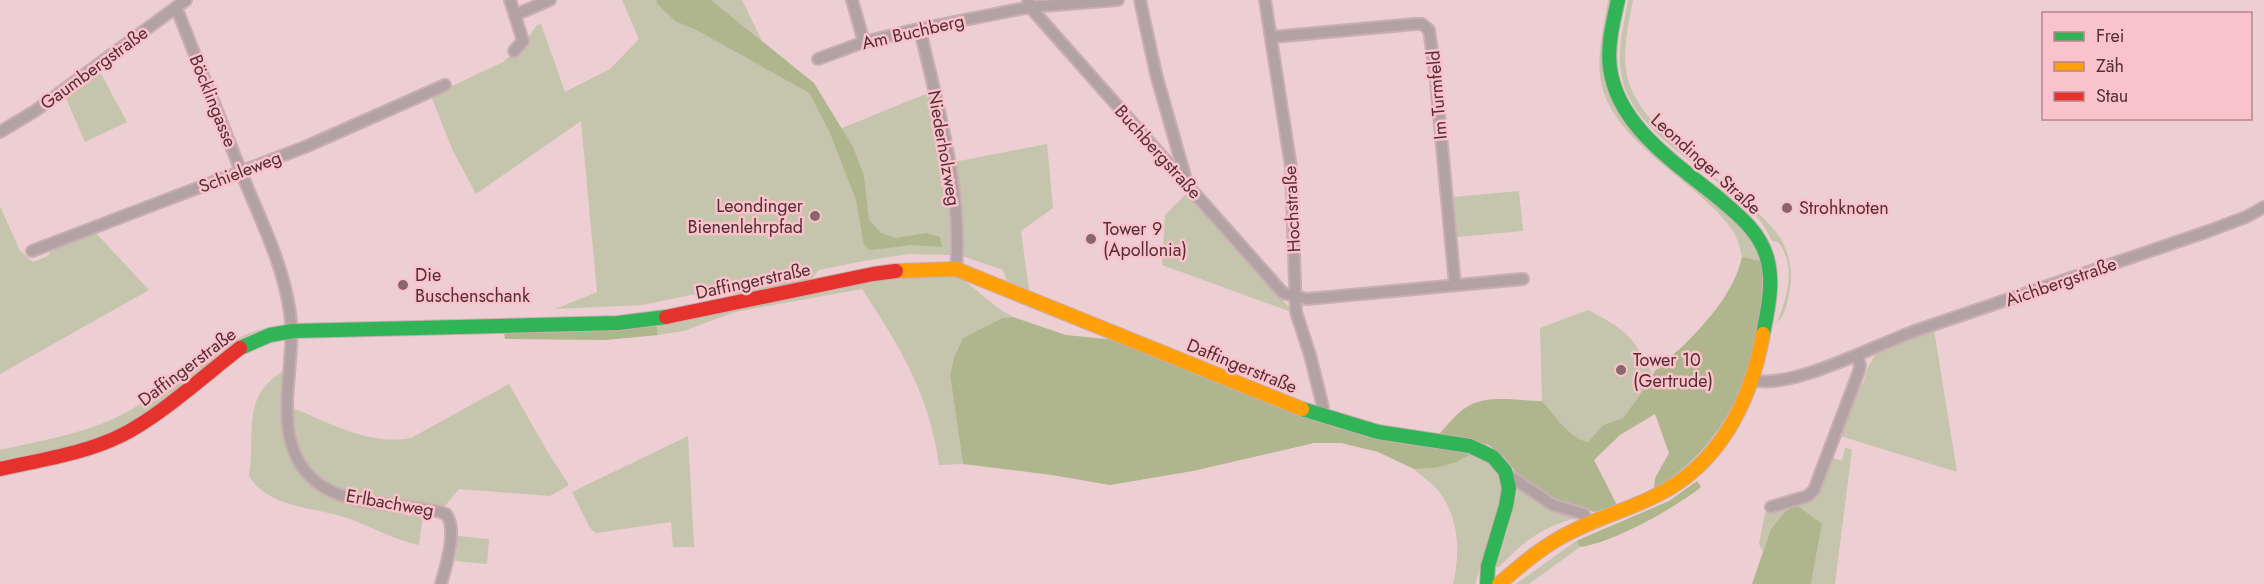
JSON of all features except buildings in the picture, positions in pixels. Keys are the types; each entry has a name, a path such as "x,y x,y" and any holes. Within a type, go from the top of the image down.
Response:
{"street":[{"name":"Gaumbergstraße","path":"0,132 35,111 186,0"},
{"path":"510,0 523,41 514,51"},
{"path":"515,15 550,0"},
{"path":"852,0 864,42"},
{"name":"Am Buchberg","path":"818,59 864,42 1029,3 1118,0"},
{"path":"1140,0 1156,74 1187,185"},
{"name":"Hochstraße","path":"1265,0 1291,167 1296,312 1323,407 1320,416"},
{"name":"Leondinger Straße","path":"1499,584 1550,544 1662,493 1690,475 1730,427 1753,380 1762,343 1770,280 1767,256 1758,238 1743,219 1652,141 1626,114 1616,94 1610,69 1610,51 1617,0"},
{"name":"Buchbergstraße","path":"1029,3 1283,293 1295,296"},
{"name":"Böcklingasse","path":"176,7 271,245 284,283 293,331"},
{"name":"Im Turmfeld","path":"1272,37 1415,24 1422,24 1429,30 1435,71 1455,285"},
{"name":"Niederholzweg","path":"920,28 943,130 953,189 956,219 956,269"},
{"name":"Schieleweg","path":"32,251 315,143 445,85"},
{"name":"Aichbergstraße","path":"1753,380 1764,383 1829,366 1909,333 2206,232 2246,217 2264,207"},
{"name":"Daffingerstraße","path":"0,469 93,447 122,435 156,413 241,347 270,335 293,331 618,323 677,315 873,274 913,269 956,269 1320,416 1378,432 1477,448 1496,460 1507,474 1547,502 1584,514 1590,524"},
{"path":"1295,296 1307,299 1523,279"},
{"name":"Erlbachweg","path":"293,331 287,417 292,446 299,462 316,481 334,492 358,499 446,514 451,524 451,537 441,584"},
{"path":"1771,507 1808,496 1814,490 1859,371 1857,355"},
{"path":"1487,584 1489,567 1508,498 1507,474"}],"green space":[{"path":"622,0 656,0 657,4 675,21 698,31 809,93 830,133 928,93 950,191 952,255 909,254 858,262 819,270 810,281 738,296 733,293 722,295 709,291 643,305 555,309 597,292 581,121 476,194 453,151 431,96 503,62 525,42 537,25 541,24 565,92 610,69 639,39"},
{"path":"656,0 711,0 814,83 853,147 864,176 869,220 881,233 896,238 926,233 940,237 942,247 912,245 870,250 864,245 856,200 830,133 809,93 698,31 675,21 657,4"},
{"path":"711,0 742,0 762,41"},
{"path":"1608,0 1612,0 1609,93 1742,226 1756,247 1761,261 1742,257 1733,231 1719,213 1639,143 1622,124 1609,104 1601,82 1599,61"},
{"path":"1628,0 1633,0 1625,54 1627,76 1639,103 1651,120 1682,151 1762,217 1785,247 1791,273 1790,287 1785,310 1777,322 1788,282 1789,271 1784,251 1778,242 1772,241 1760,221 1741,201 1658,135 1641,116 1628,96 1621,73 1620,55"},
{"path":"99,70 127,122 85,142 65,96"},
{"path":"1047,144 1053,208 1021,231 1029,290 1007,281 1003,270 962,256 960,192 954,162"},
{"path":"1519,191 1523,231 1457,237 1453,197"},
{"path":"1187,193 1294,313 1162,265 1165,215"},
{"path":"0,206 20,251 33,262 48,256 51,249 94,231 149,290 0,374"},
{"path":"1742,257 1761,261 1763,278 1757,329 1744,378 1724,421 1710,440 1676,474 1654,489 1655,478 1669,453 1655,414 1620,435 1594,460 1617,505 1595,512 1552,501 1521,478 1504,457 1489,445 1439,434 1459,412 1475,403 1493,399 1542,401 1569,431 1588,442 1603,425 1623,418 1656,370 1711,316 1733,282"},
{"path":"956,275 1013,317 1002,318 963,338 954,357 950,375 963,464 939,465 921,393 901,352 862,289 735,312 684,331 658,335 656,324 882,277"},
{"path":"1588,310 1627,335 1652,373 1651,380 1623,418 1603,425 1588,442 1569,431 1542,401 1540,328"},
{"path":"1013,317 1066,335 1116,340 1333,427 1380,438 1473,453 1456,462 1435,468 1414,469 1378,452 1341,443 1314,443 1193,471 1110,485 963,464 950,375 954,357 963,338 1002,318"},
{"path":"656,324 658,335 606,340 505,339 504,333 578,332"},
{"path":"286,325 240,339 166,398 119,429 92,440 0,461 0,450 78,432 109,421 143,402 221,347 242,336 263,329"},
{"path":"1934,330 1957,472 1837,435 1856,390 1863,383 1868,367 1877,352"},
{"path":"285,370 283,426 317,488 423,514 419,545 350,519 281,501 258,487 249,476 256,403 261,391"},
{"path":"509,384 569,485 550,496 459,489 445,506 438,508 360,496 338,489 319,477 304,461 295,438 291,407 365,436 396,440 411,438"},
{"path":"688,436 694,547 673,547 671,522 596,533 590,528 572,492"},
{"path":"1845,448 1852,449 1835,584 1811,584 1822,524 1782,515 1771,529 1763,552 1759,544 1765,513 1798,503 1832,458 1842,461"},
{"path":"1473,453 1497,468 1503,495 1475,584 1453,584 1457,546 1449,508 1435,487 1414,469 1435,468"},
{"path":"1697,481 1701,487 1675,505 1626,532 1580,547 1576,541 1669,501"},
{"path":"1518,487 1573,514 1575,520 1560,523 1540,532 1499,567 1496,567 1509,525"},
{"path":"1795,504 1822,524 1811,584 1752,584 1771,529"},
{"path":"458,536 489,539 487,564 455,561"},
{"path":"1576,541 1580,547 1529,584 1516,584"}],"traffic: fast":[{"path":"1618,0 1609,51 1615,89 1625,109 1653,144 1736,213 1760,241 1767,258 1770,277 1770,296 1763,334"},
{"path":"240,348 270,335 293,331 618,323 666,317"},
{"path":"1302,409 1378,432 1470,446 1493,457 1505,471 1509,488 1488,566 1487,584"}],"traffic: slow":[{"path":"896,271 956,269 1302,409"},
{"path":"1499,584 1543,548 1563,536 1657,495 1679,482 1698,466 1715,448 1741,406 1758,359 1763,334"}],"traffic: jam":[{"path":"666,317 896,271"},
{"path":"0,469 76,452 120,436 166,407 240,348"}],"place":[{"name":"Strohknoten","path":"1787,208"},
{"name":"Leondinger Bienenlehrpfad","path":"815,216"},
{"name":"Tower 9 (Apollonia)","path":"1091,239"},
{"name":"Die Buschenschank","path":"403,285"},
{"name":"Tower 10 (Gertrude)","path":"1621,370"}]}
